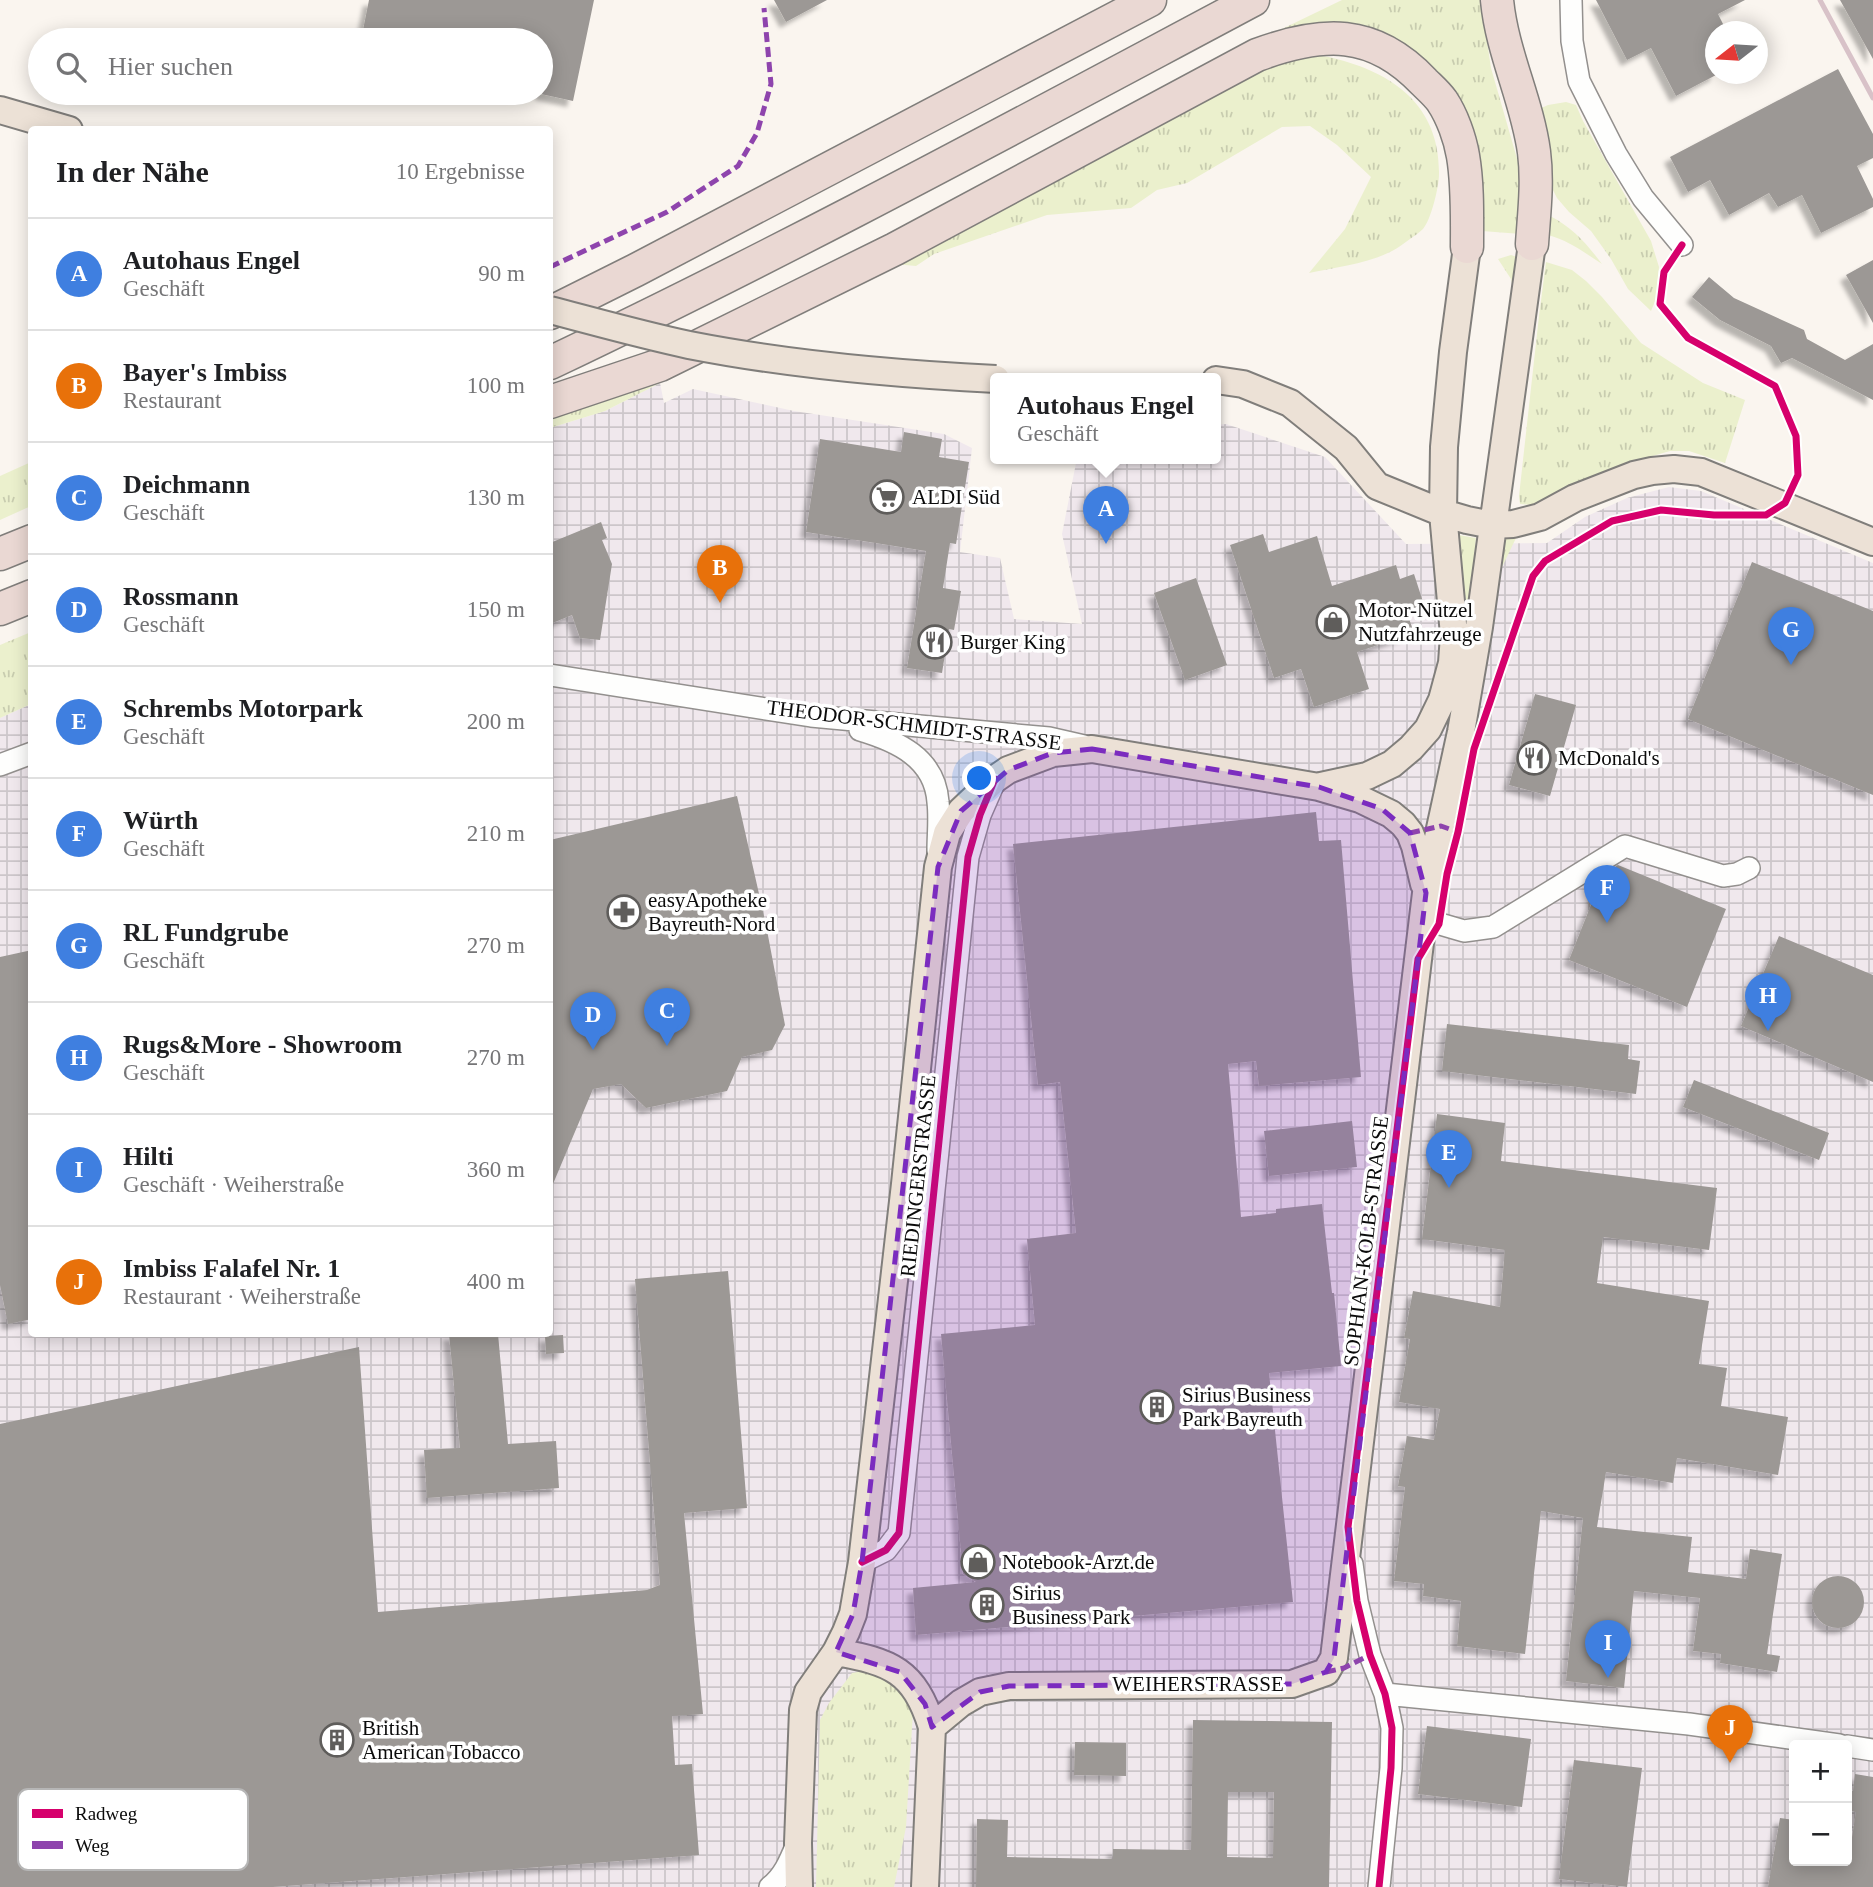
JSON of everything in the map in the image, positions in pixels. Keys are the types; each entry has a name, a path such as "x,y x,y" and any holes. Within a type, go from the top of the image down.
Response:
{"highway":[{"path":"553,310 636,270 1150,0"},
{"path":"553,362 661,310 1253,0"},
{"path":"1497,0 1499,24 1534,152 1532,244"},
{"path":"553,401 660,365 895,249 1233,67 1285,44 1307,40 1357,40 1377,47 1394,56 1415,73 1442,101 1463,155 1467,247"},
{"path":"0,554 28,543"},
{"path":"0,609 28,598"}],"main road":[{"path":"0,110 55,126"},
{"path":"1424,906 1461,732 1479,627 1532,244"},
{"path":"1319,787 1367,776 1392,764 1412,748 1428,729 1442,700 1452,663 1454,635 1443,513 1444,447 1467,247"},
{"path":"553,312 689,345 764,358 851,370 990,379"},
{"path":"1221,381 1242,384 1290,403 1346,448 1377,486 1466,520 1492,525 1513,524 1540,517 1587,493 1634,475 1674,469 1701,472 1873,542"},
{"name":"THEODOR-SCHMIDT-STRASSE","path":"1092,749 1319,787 1360,799 1382,809 1403,824 1415,846 1424,906"},
{"name":"RIEDINGERSTRASSE","path":"799,1887 803,1710 808,1692 836,1652 846,1632 853,1614 862,1562 908,1160 937,867 947,833 961,811 996,779 1008,770 1053,753 1092,749"},
{"name":"SOPHIAN-KOLB-STRASSE","path":"1348,1527 1424,906"},
{"name":"WEIHERSTRASSE","path":"932,1727 961,1703 980,1692 1009,1686 1292,1684 1325,1672 1334,1658 1348,1527"},
{"path":"836,1652 888,1665 900,1672 925,1704 932,1727 925,1887"}],"street":[{"path":"1571,0 1572,41 1579,81 1616,154 1643,198 1682,244"},
{"name":"THEODOR-SCHMIDT-STRASSE","path":"553,674 811,716 1049,738 1092,749"},
{"path":"811,716 888,738 908,749 922,763 933,780 939,800 937,867"},
{"path":"0,765 28,754"},
{"name":"RIEDINGERSTRASSE","path":"862,1562 886,1550 898,1533 968,857 980,814 996,779"},
{"path":"1424,906 1464,931 1493,927 1625,846 1723,876 1737,874 1749,868"},
{"path":"1348,1527 1357,1601 1370,1655 1385,1694 1392,1728 1379,1887"},
{"path":"1385,1694 1689,1724 1803,1740"},
{"path":"1852,1747 1873,1750"},
{"path":"770,1887 786,1869 798,1843"}],"highlighted area":[{"path":"1092,749 1319,787 1382,809 1410,833 1426,893 1334,1658 1326,1672 1292,1684 1009,1686 980,1692 932,1727 925,1704 900,1672 836,1652 853,1614 862,1562 938,867 961,811 1008,770 1053,753"}],"shaded area":[{"path":"660,383 664,403 693,389 794,411 944,434 972,448 960,552 1000,558 1014,619 1082,624 1062,534 1076,464 1221,464 1221,424 1226,424 1325,457 1406,544 1547,543 1585,517 1627,498 1669,487 1701,491 1873,563 1873,1887 0,1887 0,718 28,705 28,1337 553,1337 553,427 605,411"}],"green space":[{"path":"1342,0 1483,0 1491,68 1522,176 1521,234 1482,231 1483,180 1472,125 1453,91 1435,71 1395,42 1203,67"},
{"path":"1296,54 1333,58 1394,83 1422,111 1431,129 1437,150 1439,174 1432,211 1423,229 1392,251 1362,262 1309,273 1345,229 1371,177 1337,145 1310,126 1282,127 1187,183 1157,190 1131,208 1047,215 934,254 916,266 883,263 1249,73"},
{"path":"1566,102 1576,105 1651,241 1659,267 1656,299 1651,311 1628,289 1591,231 1569,212 1550,184 1537,110"},
{"path":"1550,216 1579,237 1602,264 1569,243 1548,235"},
{"path":"1511,255 1520,258 1516,301 1511,279 1498,259"},
{"path":"1546,262 1572,270 1586,281 1641,343 1703,383 1745,400 1725,463 1689,451 1670,451 1618,466 1542,502 1520,504"},
{"path":"661,375 660,383 605,411 553,427 553,413"},
{"path":"28,463 28,507 0,520 0,476"},
{"path":"1458,535 1476,538 1468,620"},
{"path":"1499,537 1516,538 1495,582"},
{"path":"28,633 28,705 0,718 0,645"},
{"path":"875,1669 898,1676 913,1711 906,1827 894,1887 816,1887 820,1720 829,1703 852,1673"}],"building":[{"path":"369,0 594,0 573,101 553,97 553,28 363,28"},
{"path":"774,0 827,0 786,22"},
{"path":"1596,0 1745,0 1718,14 1722,21 1705,21 1705,81 1676,96 1651,48 1627,60"},
{"path":"1840,0 1873,0 1873,59"},
{"path":"1838,69 1873,134 1873,158 1857,166 1873,199 1873,207 1821,233 1802,195 1778,207 1769,193 1729,215 1710,180 1688,192 1670,157"},
{"path":"1873,260 1873,323 1846,275"},
{"path":"1709,277 1734,298 1804,330 1807,339 1845,360 1873,344 1873,400 1792,358 1781,363 1771,346 1720,320 1692,297"},
{"name":"ALDI Süd","path":"904,432 942,439 939,457 969,462 956,544 950,543 943,588 961,591 954,630 949,629 942,673 907,668 926,551 806,532 820,439 901,452"},
{"path":"601,522 607,538 602,540 612,564 600,640 580,638 572,615 553,623 553,542"},
{"name":"Motor-Nützel Nutzfahrzeuge","path":"1263,534 1269,552 1317,536 1332,586 1396,565 1400,579 1414,574 1424,605 1406,610 1414,633 1357,652 1369,689 1314,707 1301,669 1274,678 1230,545"},
{"path":"1752,562 1873,611 1873,795 1688,719"},
{"path":"1196,578 1227,665 1185,680 1154,593"},
{"path":"1535,694 1576,705 1550,796 1509,785"},
{"path":"737,796 785,1025 772,1050 742,1057 727,1091 646,1108 621,1084 593,1089 553,1184 553,839"},
{"path":"1316,812 1319,841 1341,840 1361,1077 1259,1086 1256,1061 1228,1064 1241,1217 1276,1213 1276,1209 1322,1204 1334,1293 1341,1366 1269,1373 1293,1602 916,1635 913,1588 976,1582 963,1574 941,1334 1035,1325 1027,1239 1076,1233 1060,1082 1038,1085 1013,844"},
{"path":"1618,865 1726,909 1687,1007 1569,960 1603,875"},
{"path":"1779,936 1873,975 1873,1082 1741,1026"},
{"path":"28,951 28,1320 8,1324 0,1285 0,957"},
{"path":"1447,1024 1629,1045 1628,1059 1640,1061 1636,1094 1442,1071"},
{"path":"1694,1080 1829,1133 1819,1160 1683,1107"},
{"path":"1437,1114 1505,1123 1501,1161 1717,1188 1709,1250 1603,1237 1597,1283 1709,1301 1699,1364 1727,1368 1721,1406 1788,1417 1778,1475 1677,1458 1673,1483 1606,1472 1597,1527 1692,1537 1688,1572 1746,1579 1750,1549 1782,1554 1767,1654 1780,1656 1777,1672 1720,1663 1721,1654 1693,1651 1700,1598 1634,1591 1624,1688 1566,1681 1583,1518 1541,1511 1525,1654 1457,1646 1461,1601 1423,1596 1424,1584 1394,1581 1405,1487 1398,1486 1407,1436 1434,1440 1440,1409 1399,1402 1410,1339 1404,1338 1413,1291 1500,1307 1505,1250 1422,1239"},
{"path":"1352,1121 1357,1167 1269,1176 1264,1131"},
{"path":"728,1271 747,1508 684,1513 703,1714 672,1716 675,1765 692,1764 699,1855 272,1887 0,1887 0,1424 359,1347 378,1612 647,1590 660,1585 635,1279"},
{"path":"563,1335 564,1353 546,1354 545,1337"},
{"path":"449,1337 498,1337 508,1444 556,1441 559,1488 427,1498 424,1450 460,1448"},
{"path":"1838,1576 1848,1578 1856,1584 1862,1592 1862,1612 1856,1620 1848,1626 1838,1628 1828,1626 1820,1620 1814,1612 1812,1602 1814,1592 1820,1584 1828,1578"},
{"path":"1193,1720 1332,1722 1329,1887 976,1887 977,1819 1008,1820 1007,1857 1113,1859 1113,1849 1191,1850","holes":["1228,1792 1274,1792 1273,1858 1227,1857"]},
{"path":"1427,1726 1531,1739 1522,1807 1418,1794"},
{"path":"1075,1742 1126,1743 1126,1776 1074,1775"},
{"path":"1574,1760 1642,1768 1627,1887 1559,1879"},
{"path":"1855,1774 1873,1777 1873,1887 1768,1887 1780,1818 1789,1819 1789,1866 1852,1866 1852,1837 1856,1812 1852,1811"}],"railway":[{"path":"1820,0 1873,98"}],"marked path":[{"path":"553,266 667,212 738,166 757,133 771,84 764,8"},
{"path":"1410,833 1441,826 1458,832"},
{"path":"1326,1672 1344,1668 1370,1655"}],"cycle path":[{"path":"1379,1887 1391,1768 1392,1728 1385,1694 1370,1655 1357,1601 1348,1527 1418,959 1439,924 1474,749 1533,576 1545,561 1612,521 1661,510 1714,515 1766,515 1785,503 1798,475 1796,436 1775,386 1688,338 1660,304 1664,272 1682,245"},
{"path":"862,1562 886,1550 899,1533 968,857 980,815 995,779"}],"place":[{"name":"ALDI Süd","path":"887,497"},
{"name":"Autohaus Engel","path":"1106,544"},
{"name":"Bayer's Imbiss","path":"720,603"},
{"name":"Motor-Nützel Nutzfahrzeuge","path":"1333,622"},
{"name":"Burger King","path":"935,642"},
{"name":"RL Fundgrube","path":"1791,665"},
{"name":"McDonald's","path":"1534,758"},
{"name":"easyApotheke Bayreuth-Nord","path":"624,912"},
{"name":"Würth","path":"1607,923"},
{"name":"Rugs&More - Showroom","path":"1768,1031"},
{"name":"Deichmann","path":"667,1046"},
{"name":"Rossmann","path":"593,1050"},
{"name":"Schrembs Motorpark","path":"1449,1188"},
{"name":"Sirius Business Park Bayreuth","path":"1157,1407"},
{"name":"Notebook-Arzt.de","path":"978,1562"},
{"name":"Sirius Business Park","path":"987,1605"},
{"name":"Hilti","path":"1608,1678"},
{"name":"British American Tobacco","path":"337,1740"},
{"name":"Imbiss Falafel Nr. 1","path":"1730,1763"}]}
